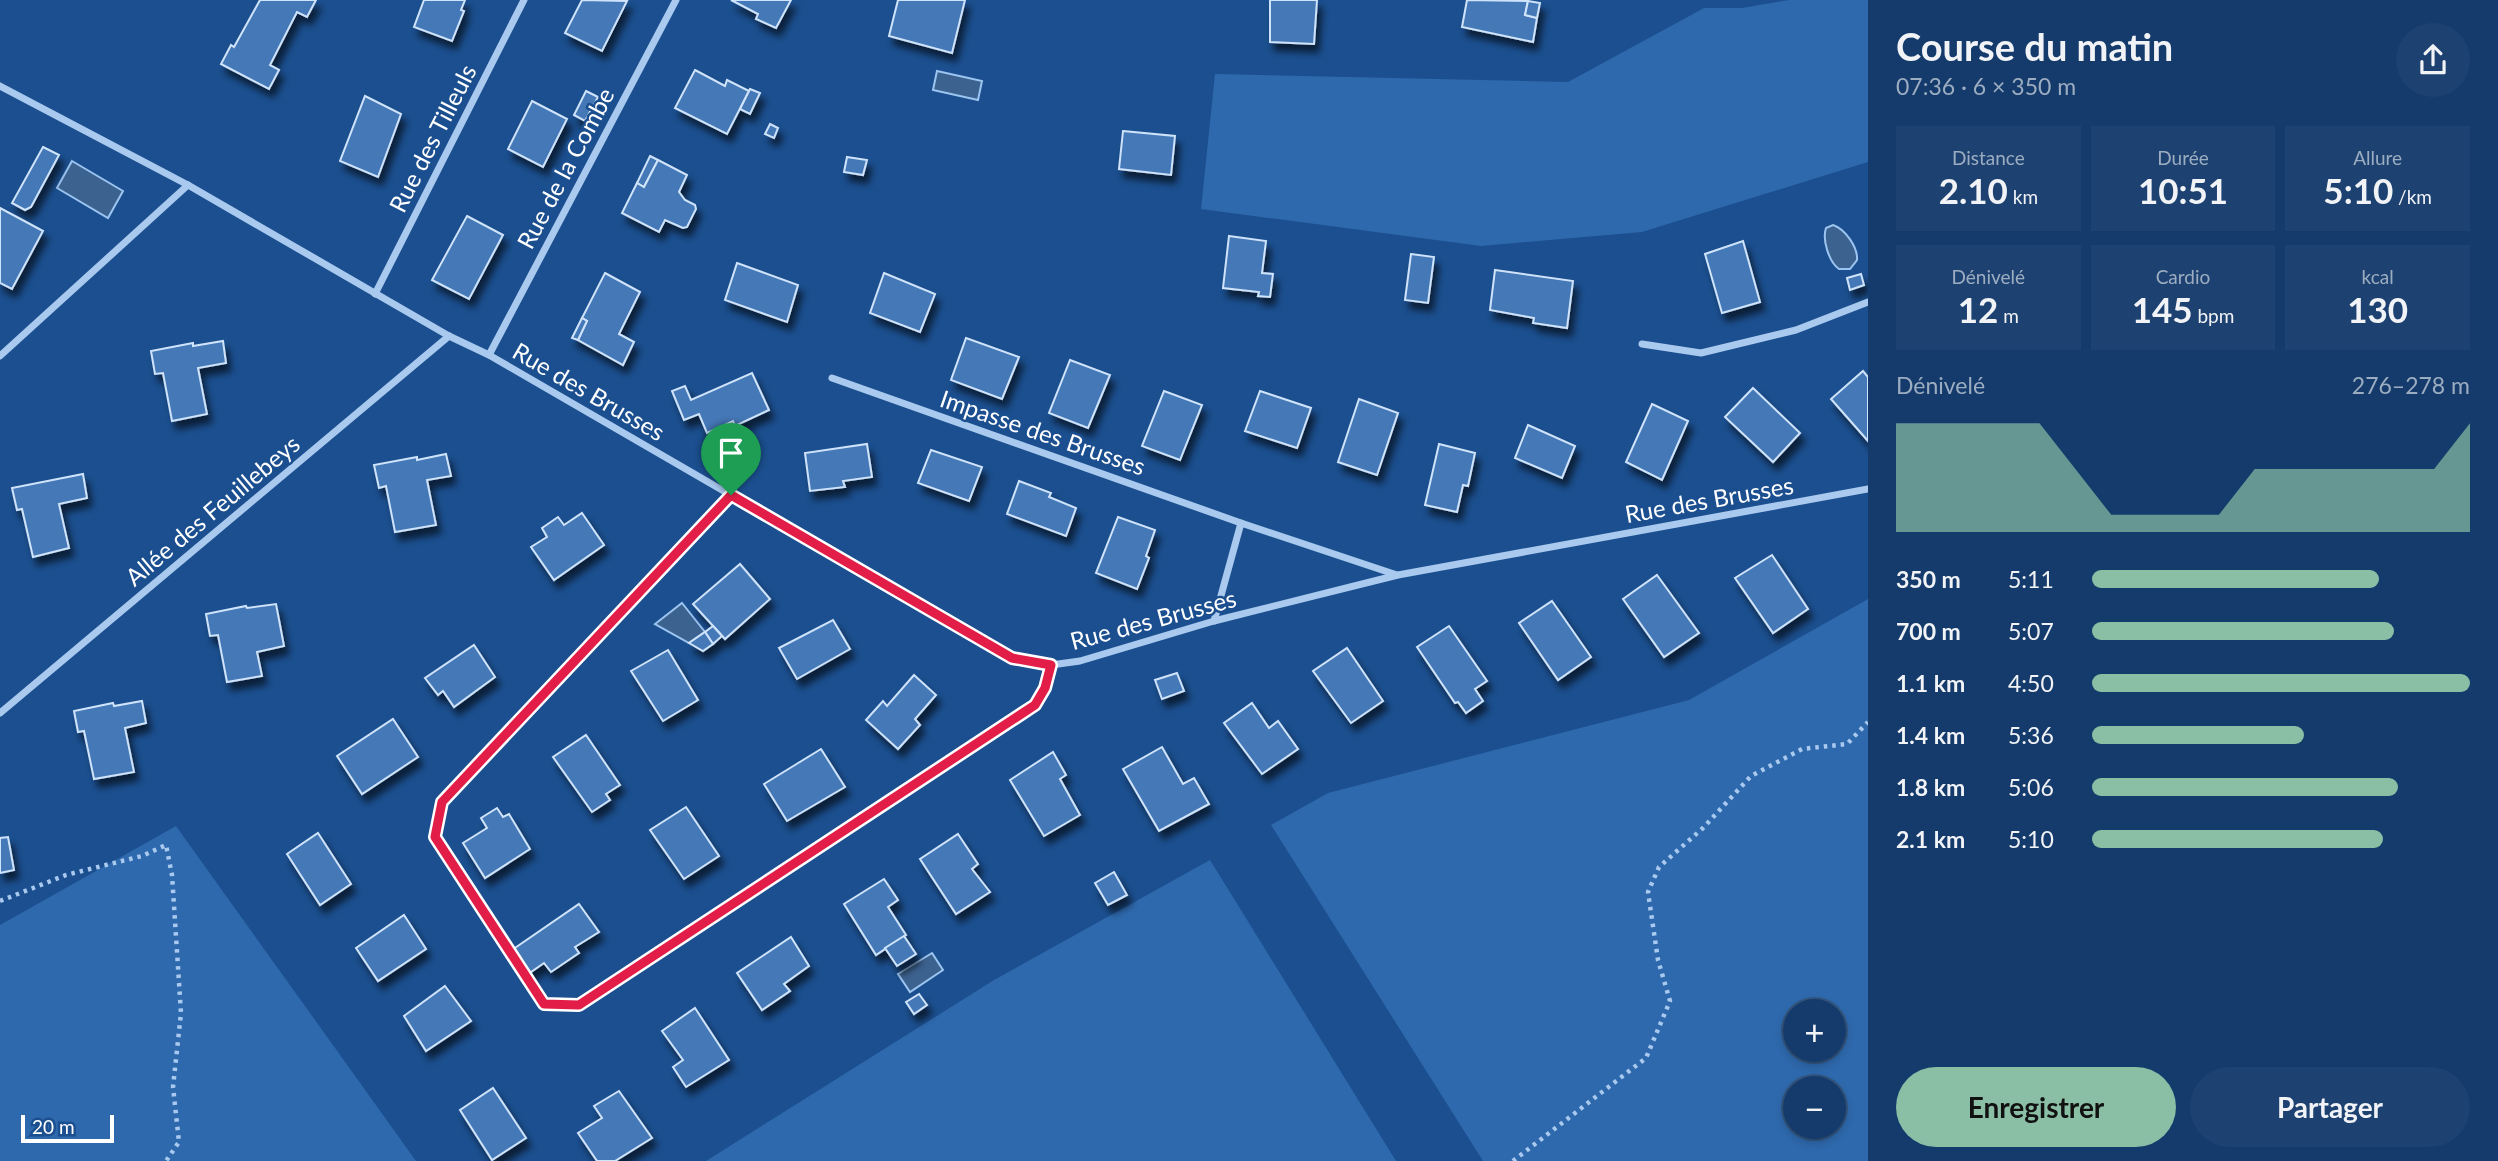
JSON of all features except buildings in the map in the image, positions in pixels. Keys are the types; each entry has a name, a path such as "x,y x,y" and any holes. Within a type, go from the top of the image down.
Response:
{"street":[{"name":"Rue des Tilleuls","path":"375,294 524,0"},
{"name":"Rue de la Combe","path":"489,355 676,0"},
{"name":"Rue des Brusses","path":"0,86 188,185 449,336 489,355 1012,658 1051,665 1080,661 1213,621 1398,575 1868,489"},
{"path":"0,356 188,185"},
{"path":"1642,344 1700,353 1796,330 1868,302"},
{"name":"Allée des Feuillebeys","path":"0,713 449,336"},
{"name":"Impasse des Brusses","path":"832,378 1241,523 1398,575"},
{"path":"731,495 442,802 435,837 544,1004 579,1005 1035,705 1045,688 1051,665"},
{"path":"1213,621 1241,523"}],"path":[{"path":"1513,1161 1646,1058 1670,1002 1658,960 1648,892 1659,867 1703,828 1751,776 1802,749 1847,744 1868,722"},
{"path":"0,901 66,875 142,856 166,845 172,876 181,1013 173,1087 179,1142 166,1161"}],"shaded area":[{"path":"1789,0 1868,0 1868,162 1642,232 1481,246 1201,209 1215,74 1568,82 1704,8 1742,8"},
{"path":"937,71 982,81 978,100 933,90"},
{"path":"72,161 123,191 108,218 57,188"},
{"path":"1833,225 1846,234 1853,244 1857,260 1850,269 1839,269 1829,256 1825,233 1826,228"},
{"path":"1868,599 1868,1161 1483,1161 1271,825 1328,793 1689,700"},
{"path":"682,603 705,632 689,643 655,624"},
{"path":"176,826 416,1161 0,1161 0,925"},
{"path":"1210,860 1396,1161 706,1161 994,980"},
{"path":"932,953 943,970 910,992 898,974"}],"route":[{"path":"731,495 1012,658 1051,665 1045,688 1035,705 579,1005 544,1004 435,837 442,802 731,495"}]}
